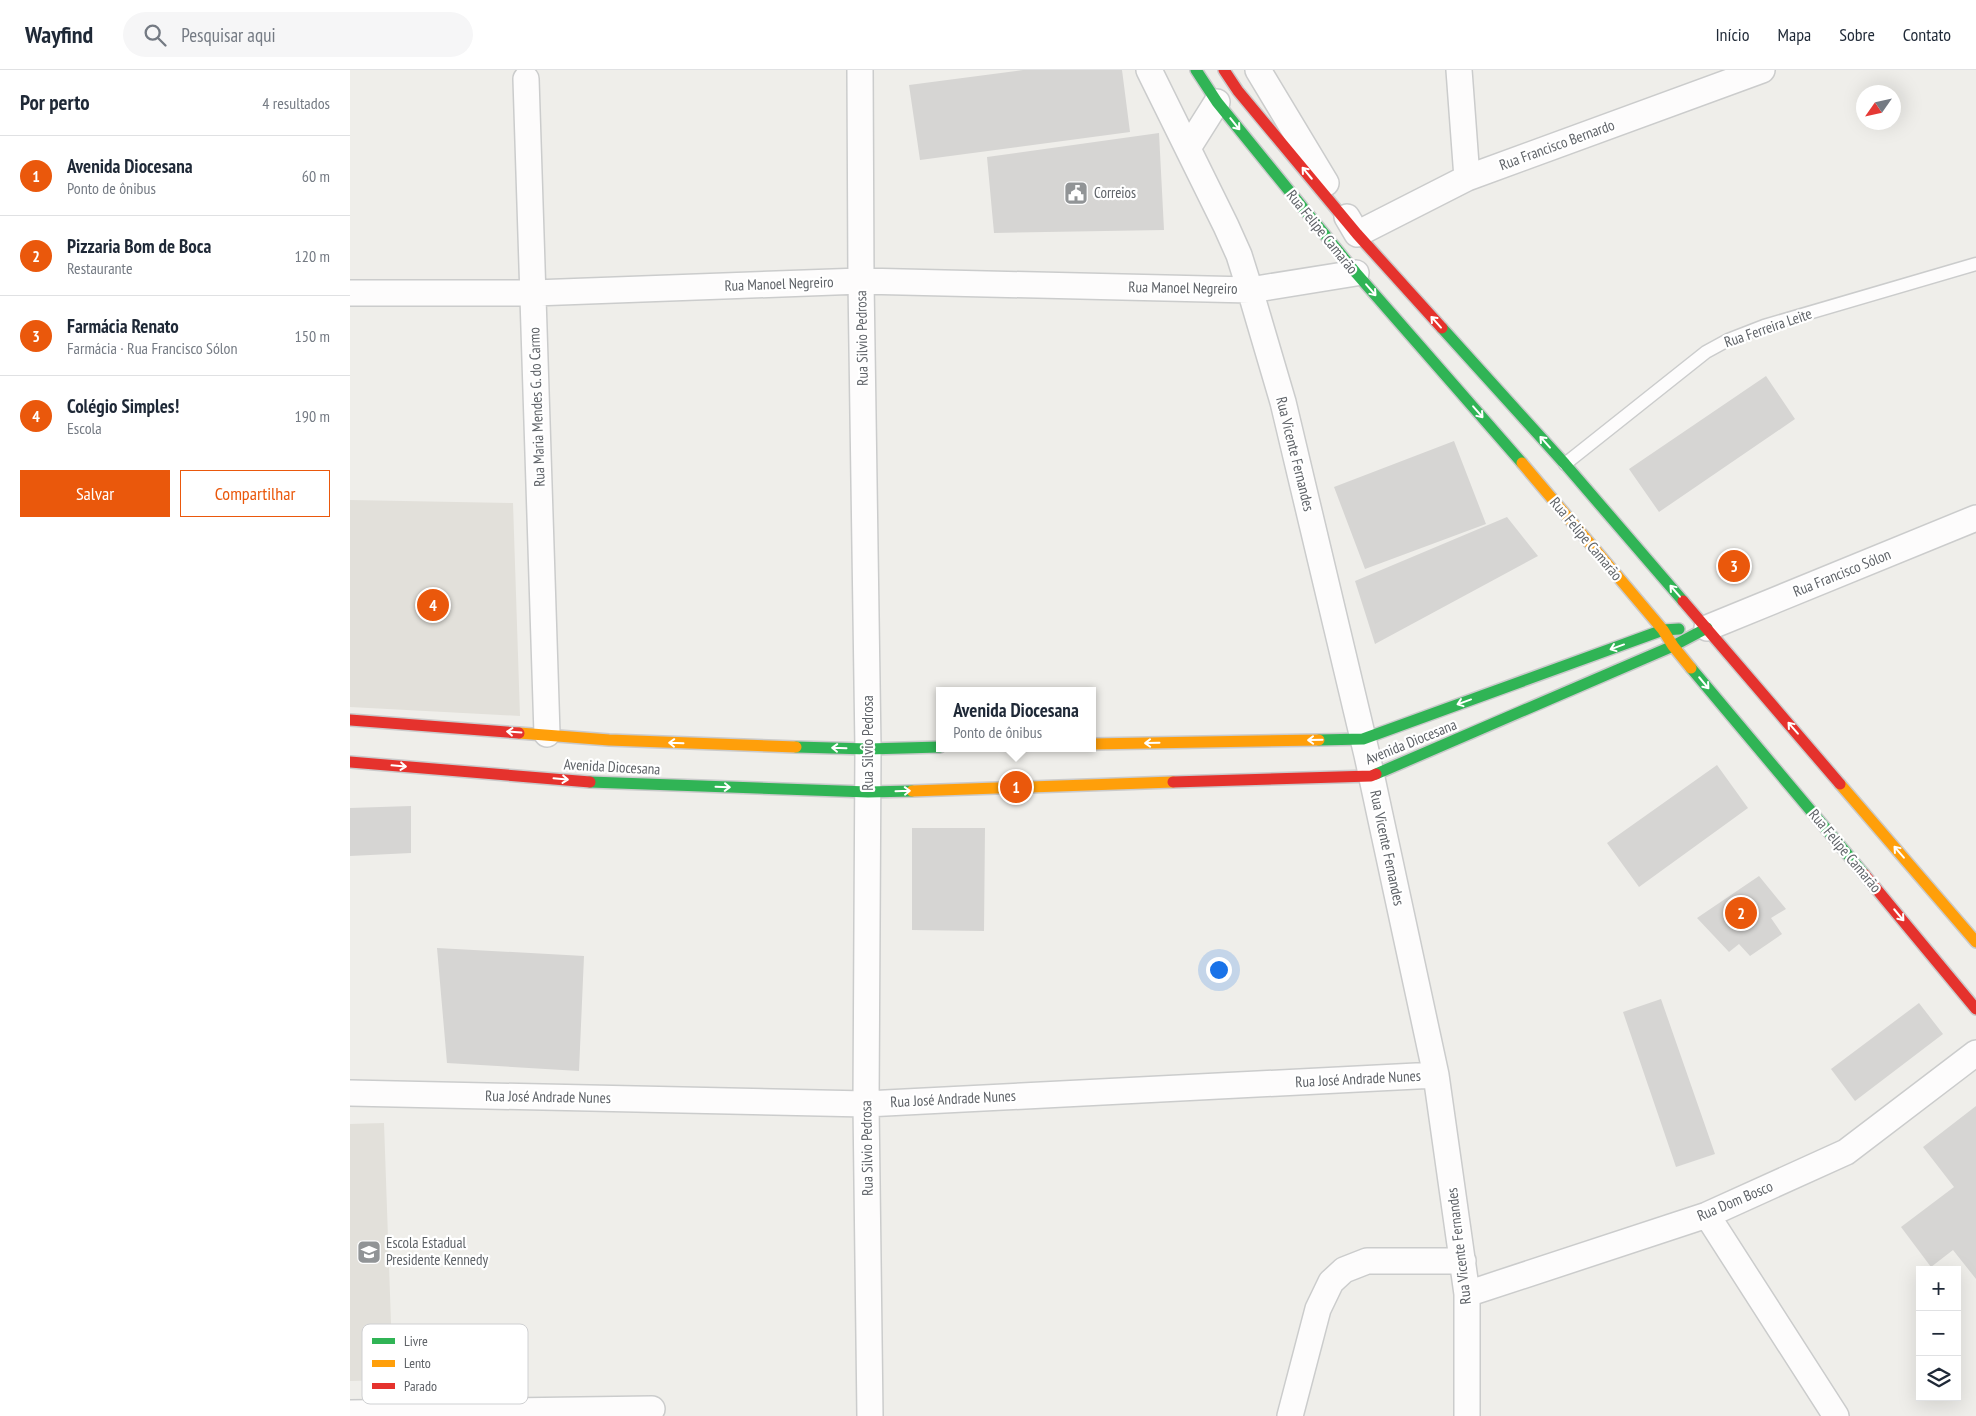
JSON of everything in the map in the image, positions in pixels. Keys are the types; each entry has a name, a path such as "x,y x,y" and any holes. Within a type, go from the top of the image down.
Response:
{"street":[{"name":"Rua Silvio Pedrosa","path":"860,70 868,749 866,1104 870,1416"},
{"path":"1149,70 1239,255 1250,290"},
{"name":"Rua Felipe Camarão","path":"1196,70 1217,102 1356,273 1512,451 1663,630 1673,646 1976,1009"},
{"name":"Rua Felipe Camarão","path":"1224,70 1238,91 1357,234 1565,464 1976,942"},
{"name":"Rua Felipe Camarão","path":"1258,70 1357,234"},
{"path":"1459,70 1467,178"},
{"name":"Rua Francisco Bernardo","path":"1357,234 1467,178 1762,70"},
{"name":"Rua Maria Mendes G. do Carmo","path":"526,79 547,734"},
{"path":"1188,148 1217,102"},
{"name":"Rua Manoel Negreiro","path":"350,293 534,293 861,281 1250,290 1356,273"},
{"name":"Rua Vicente Fernandes","path":"1250,290 1283,402 1363,739 1436,1075 1467,1294 1467,1416"},
{"name":"Rua Francisco Sólon","path":"1707,628 1976,518"},
{"name":"Avenida Diocesana","path":"1096,744 1363,739 1663,630 1707,628"},
{"name":"Avenida Diocesana","path":"350,762 608,779 868,792 1371,776 1673,646 1707,628"},
{"name":"Avenida Diocesana","path":"350,720 547,734 609,745 868,749 936,748"},
{"path":"1946,925 1976,952"},
{"path":"1929,930 1928,937 1931,946 1956,984"},
{"name":"Rua Dom Bosco","path":"1467,1294 1707,1215 1846,1152 1976,1053"},
{"name":"Rua José Andrade Nunes","path":"350,1093 866,1104 1436,1075"},
{"path":"1707,1215 1836,1416"},
{"path":"1290,1416 1318,1309 1331,1282 1344,1270 1367,1261 1463,1261"},
{"path":"350,1413 652,1409"}],"lane":[{"name":"Rua Ferreira Leite","path":"1565,464 1706,352 1728,340 1764,326 1976,264"}],"shaded area":[{"path":"350,500 513,503 520,716 350,707"},
{"name":"Escola Estadual Presidente Kennedy","path":"384,1123 391,1324 362,1324 362,1381 350,1381 350,1124"}],"building":[{"path":"1023,70 1122,70 1130,132 920,160 909,85"},
{"name":"Correios","path":"1159,133 1164,230 994,233 987,157"},
{"path":"1766,376 1795,419 1659,512 1629,469"},
{"path":"1454,441 1486,524 1365,569 1334,487"},
{"path":"1507,517 1538,556 1375,644 1355,581"},
{"path":"1717,765 1748,808 1639,887 1607,843"},
{"path":"411,806 411,853 350,856 350,808"},
{"path":"912,828 985,828 984,931 912,930"},
{"path":"1759,876 1786,909 1771,918 1782,934 1750,956 1739,944 1729,952 1697,918"},
{"path":"437,948 584,956 579,1071 447,1063"},
{"path":"1661,999 1715,1154 1676,1167 1623,1012"},
{"path":"1919,1003 1943,1034 1855,1101 1831,1069"},
{"path":"1976,1106 1976,1279 1953,1250 1930,1266 1901,1227 1954,1187 1923,1147"}],"traffic: fast":[{"path":"1196,70 1217,102 1356,273 1522,463"},
{"path":"1442,328 1565,464 1683,601"},
{"path":"1376,774 1673,646 1707,628"},
{"path":"1319,740 1363,739 1663,630 1679,629"},
{"path":"1691,668 1864,874"},
{"path":"796,747 868,749 936,747"},
{"path":"590,782 868,792 912,791"}],"traffic: slow":[{"path":"1522,463 1663,630 1691,668"},
{"path":"519,733 609,740 796,747"},
{"path":"1096,744 1319,740"},
{"path":"912,791 1173,782"},
{"path":"1840,784 1976,942"}],"traffic: jam":[{"path":"1224,70 1238,91 1357,234 1442,328"},
{"path":"1683,601 1840,784"},
{"path":"350,720 519,733"},
{"path":"350,762 590,782"},
{"path":"1173,782 1371,776 1376,774"},
{"path":"1864,874 1976,1009"}],"place":[{"name":"Correios","path":"1076,193"},
{"name":"Farmácia Renato","path":"1734,566"},
{"name":"Colégio Simples!","path":"433,605"},
{"name":"Avenida Diocesana","path":"1016,787"},
{"name":"Pizzaria Bom de Boca","path":"1741,913"},
{"name":"Escola Estadual Presidente Kennedy","path":"369,1252"}]}
